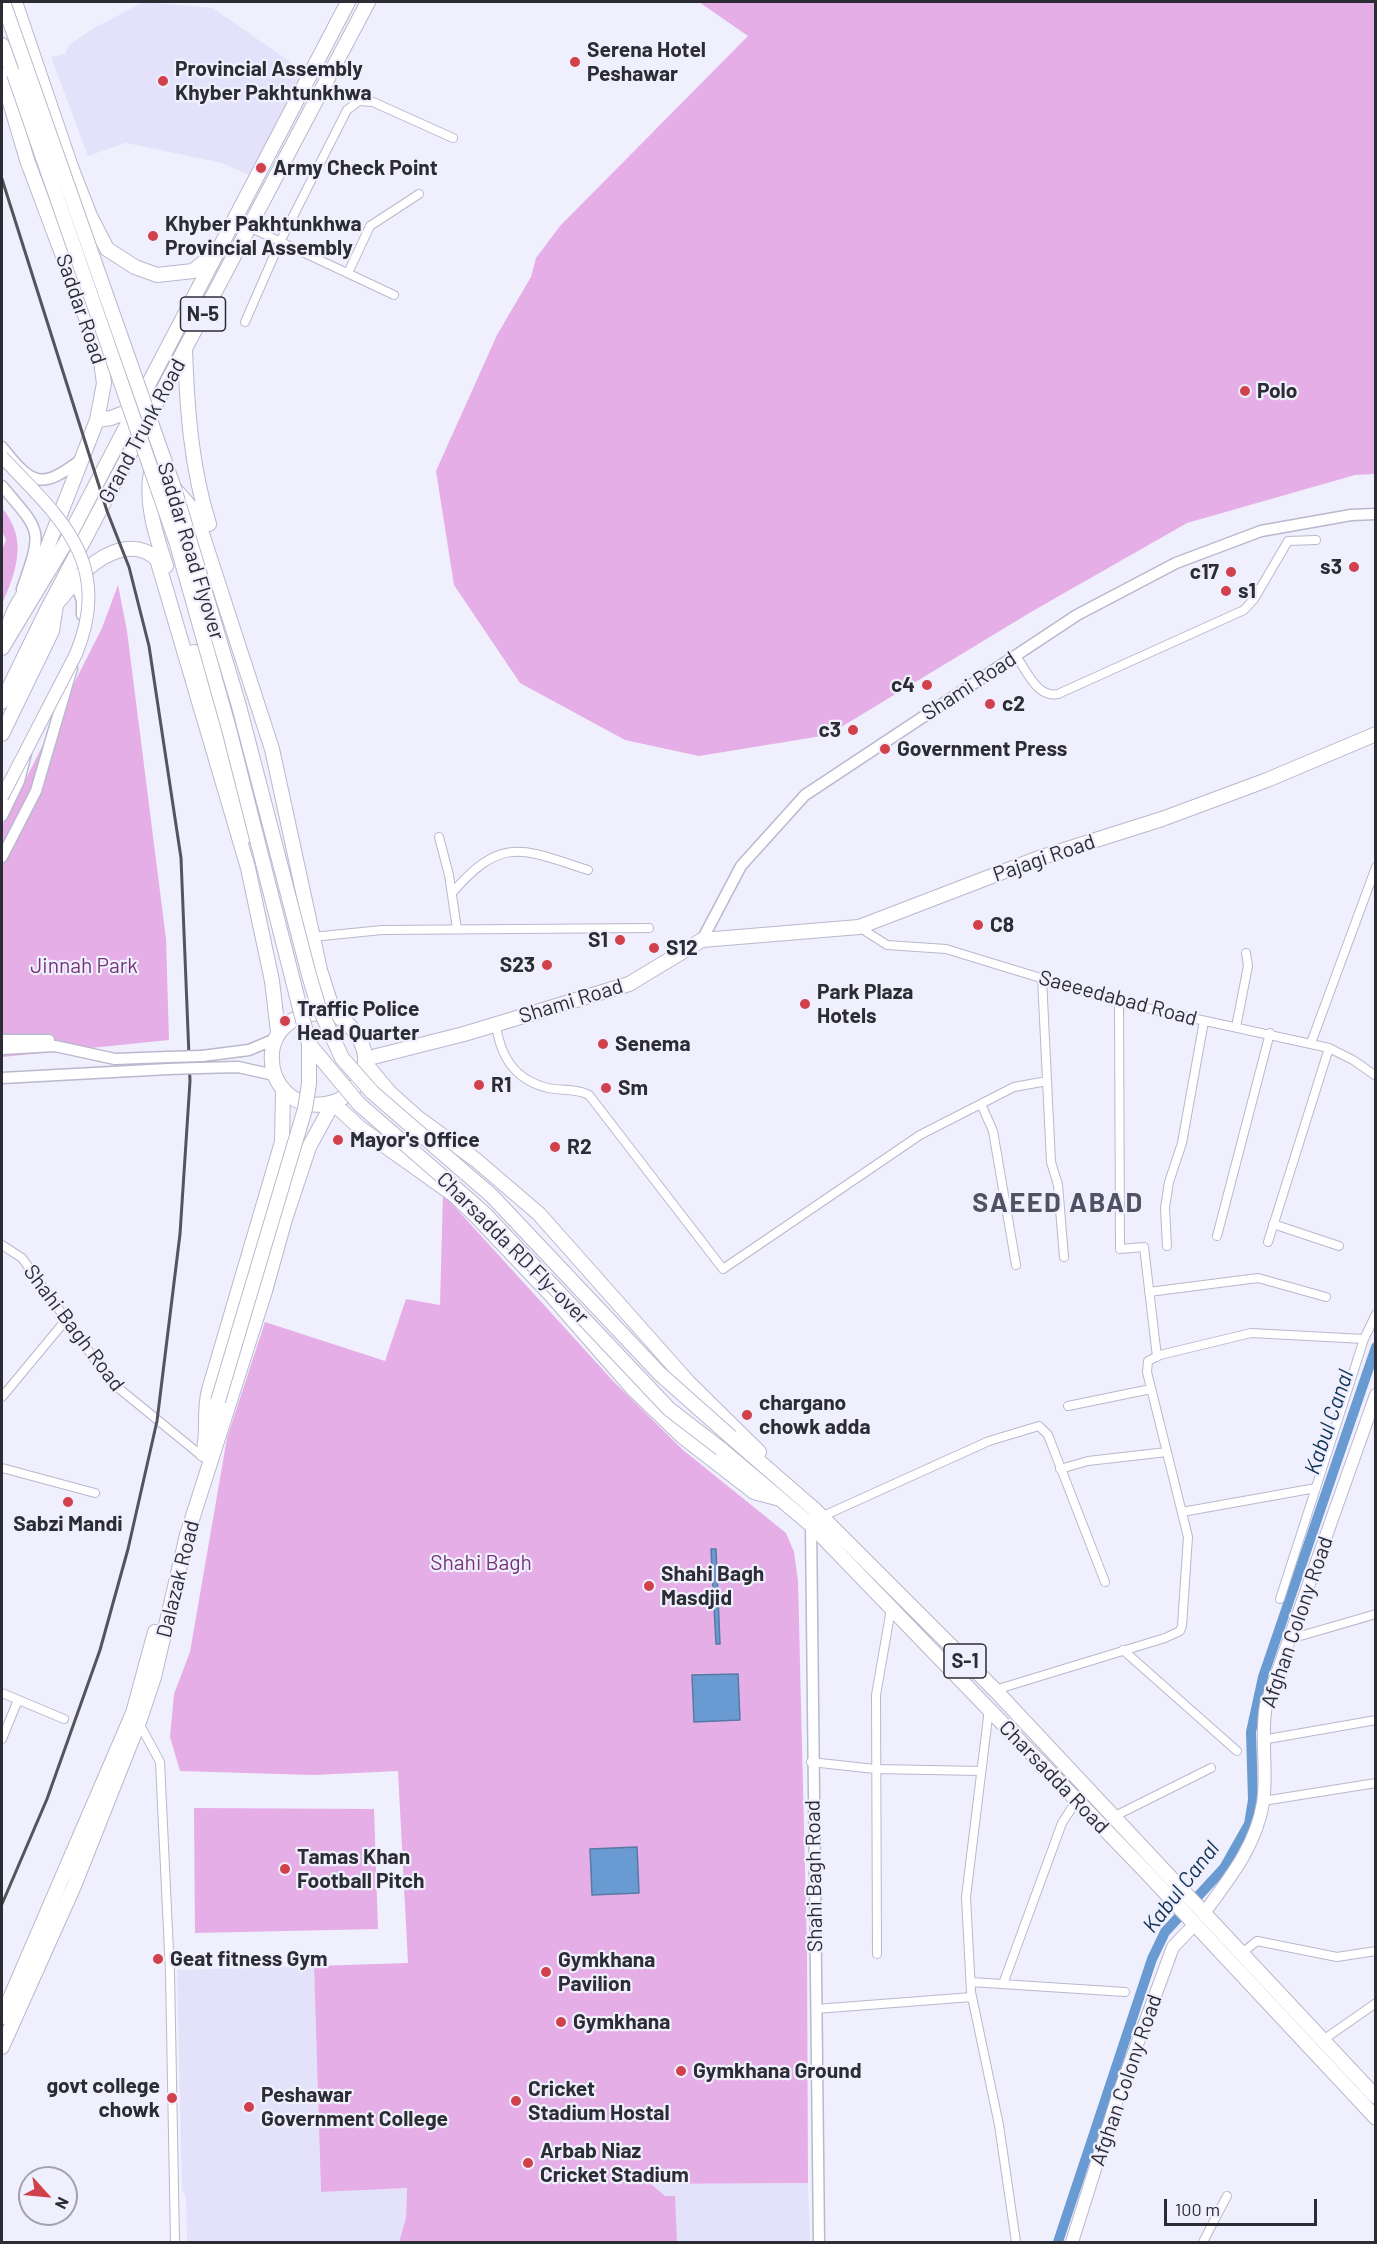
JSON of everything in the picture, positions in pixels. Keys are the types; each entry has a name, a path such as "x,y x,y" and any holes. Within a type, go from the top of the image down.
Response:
{"main road":[{"name":"Saddar Road Flyover","path":"3,2 174,488 239,706 309,975 318,1005 333,1039"},
{"name":"Saddar Road","path":"15,2 71,167 90,216 107,249 135,267 157,275 193,272 218,250"},
{"name":"Grand Trunk Road","path":"2,648 66,542 348,2"},
{"name":"Grand Trunk Road","path":"2,702 39,627 51,609 368,2"},
{"name":"Saddar Road Flyover","path":"2,45 8,75 177,544 226,718 309,1044"},
{"name":"Saddar Road","path":"2,640 15,609 40,566 97,420 104,384 100,355 27,160 8,75"},
{"path":"185,349 187,413 198,490 296,812 299,867"},
{"path":"97,420 124,414 137,408"},
{"path":"2,457 54,510 64,524 76,543 88,582 88,610 83,638 2,797"},
{"path":"151,472 148,488 151,512 231,764 243,814 248,868"},
{"path":"174,488 195,512 272,749 299,867 312,937 334,1014"},
{"path":"2,734 50,637 51,609 75,580 102,557 114,551 128,548 152,555 157,559 248,868 272,981 277,1036 271,1057 274,1075 283,1090 298,1101 315,1106 333,1103 349,1094 360,1080 365,1061 361,1040 350,1024 334,1014 313,1011 294,1018 277,1036"},
{"name":"Pajagi Road","path":"702,940 859,927 1039,858 1173,815 1376,734"},
{"path":"258,918 270,925 284,927 297,923 308,914"},
{"name":"Shami Road","path":"365,1061 629,984 702,940"},
{"name":"Charsadda RD Fly-over","path":"333,1039 342,1058 372,1092 492,1196 660,1374 730,1437"},
{"path":"208,1439 305,1109 309,1084 309,1044"},
{"name":"Charsadda RD Fly-over","path":"309,1044 359,1104 484,1213 669,1409 721,1449"},
{"path":"365,1061 390,1093 418,1118 476,1160 539,1214 688,1382 753,1445 787,1486"},
{"name":"Dalazak Road","path":"2,2047 74,1886 136,1718 208,1439 204,1414 206,1401 282,1142 283,1090"},
{"path":"333,1103 360,1128 454,1196 477,1217 551,1295 633,1389 683,1437 754,1492 780,1499"},
{"name":"Dalazak Road","path":"2,2017 154,1677 187,1535 265,1291 285,1219 309,1147 333,1103"},
{"name":"Afghan Colony Road","path":"1196,1904 1233,1874 1254,1838 1263,1802 1262,1740 1266,1705 1376,1395"},
{"name":"Charsadda Road","path":"730,1437 787,1486 891,1609 1077,1800 1376,2118"},
{"name":"Charsadda Road","path":"721,1449 780,1499 815,1517 995,1690 1376,2097"},
{"name":"Afghan Colony Road","path":"1071,2242 1118,2096 1173,1947 1191,1921"}],"street":[{"path":"245,322 280,242 347,110 353,104 359,101 373,102 453,138"},
{"path":"348,273 370,226 419,194"},
{"path":"249,227 394,295"},
{"path":"2,447 21,471 36,480 57,477 82,459"},
{"path":"2,486 33,523 36,537 36,551 15,609 2,627"},
{"name":"Shami Road","path":"702,940 741,866 805,795 1077,615 1176,563 1261,531 1351,515 1376,514"},
{"path":"1016,656 1040,690 1052,695 1058,694 1244,610 1254,599 1288,540 1316,540"},
{"path":"2,857 36,791 69,680 82,614 82,601 75,580"},
{"path":"2,816 25,768 27,750"},
{"path":"439,837 452,893 456,929"},
{"path":"452,893 482,862 507,852 524,850 588,870"},
{"path":"1311,1043 1376,867"},
{"name":"Saeeedabad Road","path":"859,927 887,945 946,949 1119,1002 1270,1033 1329,1048 1353,1060 1376,1076"},
{"path":"312,937 382,930 649,928"},
{"path":"1236,1027 1248,966 1246,953"},
{"path":"1042,978 1051,1162 1058,1185 1065,1257"},
{"path":"1119,1002 1120,1249 1144,1247 1157,1357"},
{"path":"1167,1246 1165,1208 1169,1182 1182,1143 1204,1021"},
{"path":"496,1024 499,1045 515,1072 549,1088 582,1091 589,1095 723,1269 920,1135 1014,1087 1047,1081"},
{"path":"1217,1236 1270,1033"},
{"path":"2,1040 52,1040 66,1047 115,1059 202,1056 249,1050 277,1036"},
{"path":"2,1049 66,1047"},
{"path":"1268,1242 1329,1048"},
{"path":"2,1078 238,1067 274,1075"},
{"path":"981,1104 993,1131 1016,1265"},
{"path":"1274,1224 1339,1246"},
{"name":"Shahi Bagh Road","path":"2,1245 22,1258 65,1322 111,1382 202,1457"},
{"path":"1149,1292 1258,1278 1326,1298"},
{"path":"1280,1599 1364,1339 1376,1314"},
{"path":"2,1397 65,1322"},
{"path":"995,1690 1165,1638 1180,1631 1188,1537 1151,1389 1148,1361 1251,1333 1364,1339"},
{"path":"1068,1406 1151,1389"},
{"path":"815,1517 989,1441 1026,1428 1039,1426 1048,1435 1104,1582"},
{"path":"1060,1469 1088,1461 1167,1452"},
{"path":"2,1468 95,1493"},
{"path":"1182,1512 1316,1488"},
{"name":"Shahi Bagh Road","path":"815,1517 811,1762 819,2242"},
{"path":"877,1954 876,1695 891,1609"},
{"path":"1290,1639 1376,1614"},
{"path":"1123,1650 1237,1751"},
{"path":"2,1693 64,1719"},
{"path":"2,1739 18,1700"},
{"path":"989,1709 966,1897 972,1997 999,2125 1016,2242"},
{"path":"136,1718 160,1762 170,1973 175,2242"},
{"path":"1262,1740 1376,1720"},
{"path":"811,1762 875,1769 981,1771"},
{"path":"1113,1817 1211,1767"},
{"path":"1263,1802 1376,1783"},
{"path":"1003,1984 1062,1823 1077,1800"},
{"path":"1242,1953 1257,1941 1337,1957 1376,1952"},
{"path":"971,1983 1125,1992"},
{"path":"816,2009 972,1997"},
{"path":"1323,2040 1376,2003"},
{"path":"1203,2242 1227,2196"}],"shaded area":[{"path":"144,2 213,8 310,76 256,178 222,163 126,143 88,156 51,57 65,54 69,45 94,28"},
{"name":"Peshawar Government College","path":"314,1966 321,2192 407,2188 406,2218 399,2242 187,2242 186,2197 182,2190 177,1970"},
{"path":"808,2183 810,2242 677,2242 665,2196 650,2184"}],"green space":[{"path":"699,2 1375,2 1375,474 1355,475 1187,523 1031,612 828,735 699,756 625,740 520,683 454,585 436,471 497,335 531,277 536,258 560,226 748,36"},
{"path":"2,508 15,531 17,555 12,579 2,604 2,550 6,540 2,531"},
{"name":"Jinnah Park","path":"118,585 127,631 166,939 169,1040 2,1057 2,826 102,628"},
{"name":"Shahi Bagh","path":"443,1194 614,1382 683,1450 786,1533 794,1552 798,1581 807,1951 808,2183 651,2184 665,2196 675,2196 677,2242 399,2242 406,2218 407,2188 321,2192 314,1966 408,1963 398,1771 314,1775 180,1771 170,1737 174,1694 190,1652 227,1438 265,1322 385,1361 406,1299 440,1305"},
{"name":"Tamas Khan Football Pitch","path":"194,1808 374,1809 378,1929 195,1933"}],"water":[{"path":"711,1549 716,1549 720,1644 716,1644"},
{"path":"738,1674 740,1720 694,1722 692,1675"},
{"path":"637,1847 639,1893 592,1895 590,1849"}],"waterway":[{"name":"Kabul Canal","path":"1058,2242 1152,1959 1165,1932 1224,1868 1249,1824 1253,1800 1251,1732 1263,1677 1376,1347"}],"railway":[{"path":"2,179 107,511 129,567 149,646 181,858 190,1081 180,1234 157,1421 128,1549 100,1650 47,1799 2,1904"}],"place":[{"name":"Serena Hotel Peshawar","path":"575,62"},
{"name":"Provincial Assembly Khyber Pakhtunkhwa","path":"163,81"},
{"name":"Army Check Point","path":"261,168"},
{"name":"Khyber Pakhtunkhwa Provincial Assembly","path":"153,236"},
{"name":"Polo","path":"1245,391"},
{"name":"s3","path":"1354,567"},
{"name":"c17","path":"1231,572"},
{"name":"s1","path":"1226,591"},
{"name":"c4","path":"927,685"},
{"name":"c2","path":"990,704"},
{"name":"c3","path":"853,730"},
{"name":"Government Press","path":"885,749"},
{"name":"C8","path":"978,925"},
{"name":"S1","path":"620,940"},
{"name":"S12","path":"654,948"},
{"name":"S23","path":"547,965"},
{"name":"Park Plaza Hotels","path":"805,1004"},
{"name":"Traffic Police Head Quarter","path":"285,1021"},
{"name":"Senema","path":"603,1044"},
{"name":"R1","path":"479,1085"},
{"name":"Sm","path":"606,1088"},
{"name":"Mayor's Office","path":"338,1140"},
{"name":"R2","path":"555,1147"},
{"name":"chargano chowk adda","path":"747,1415"},
{"name":"Sabzi Mandi","path":"68,1502"},
{"name":"Shahi Bagh Masdjid","path":"649,1586"},
{"name":"Tamas Khan Football Pitch","path":"285,1869"},
{"name":"Geat fitness Gym","path":"158,1959"},
{"name":"Gymkhana Pavilion","path":"546,1972"},
{"name":"Gymkhana","path":"561,2022"},
{"name":"Gymkhana Ground","path":"681,2071"},
{"name":"govt college chowk","path":"172,2098"},
{"name":"Cricket Stadium Hostal","path":"516,2101"},
{"name":"Peshawar Government College","path":"249,2107"},
{"name":"Arbab Niaz Cricket Stadium","path":"528,2163"}],"district":[{"name":"SAEED ABAD","path":"1058,1203"}]}
